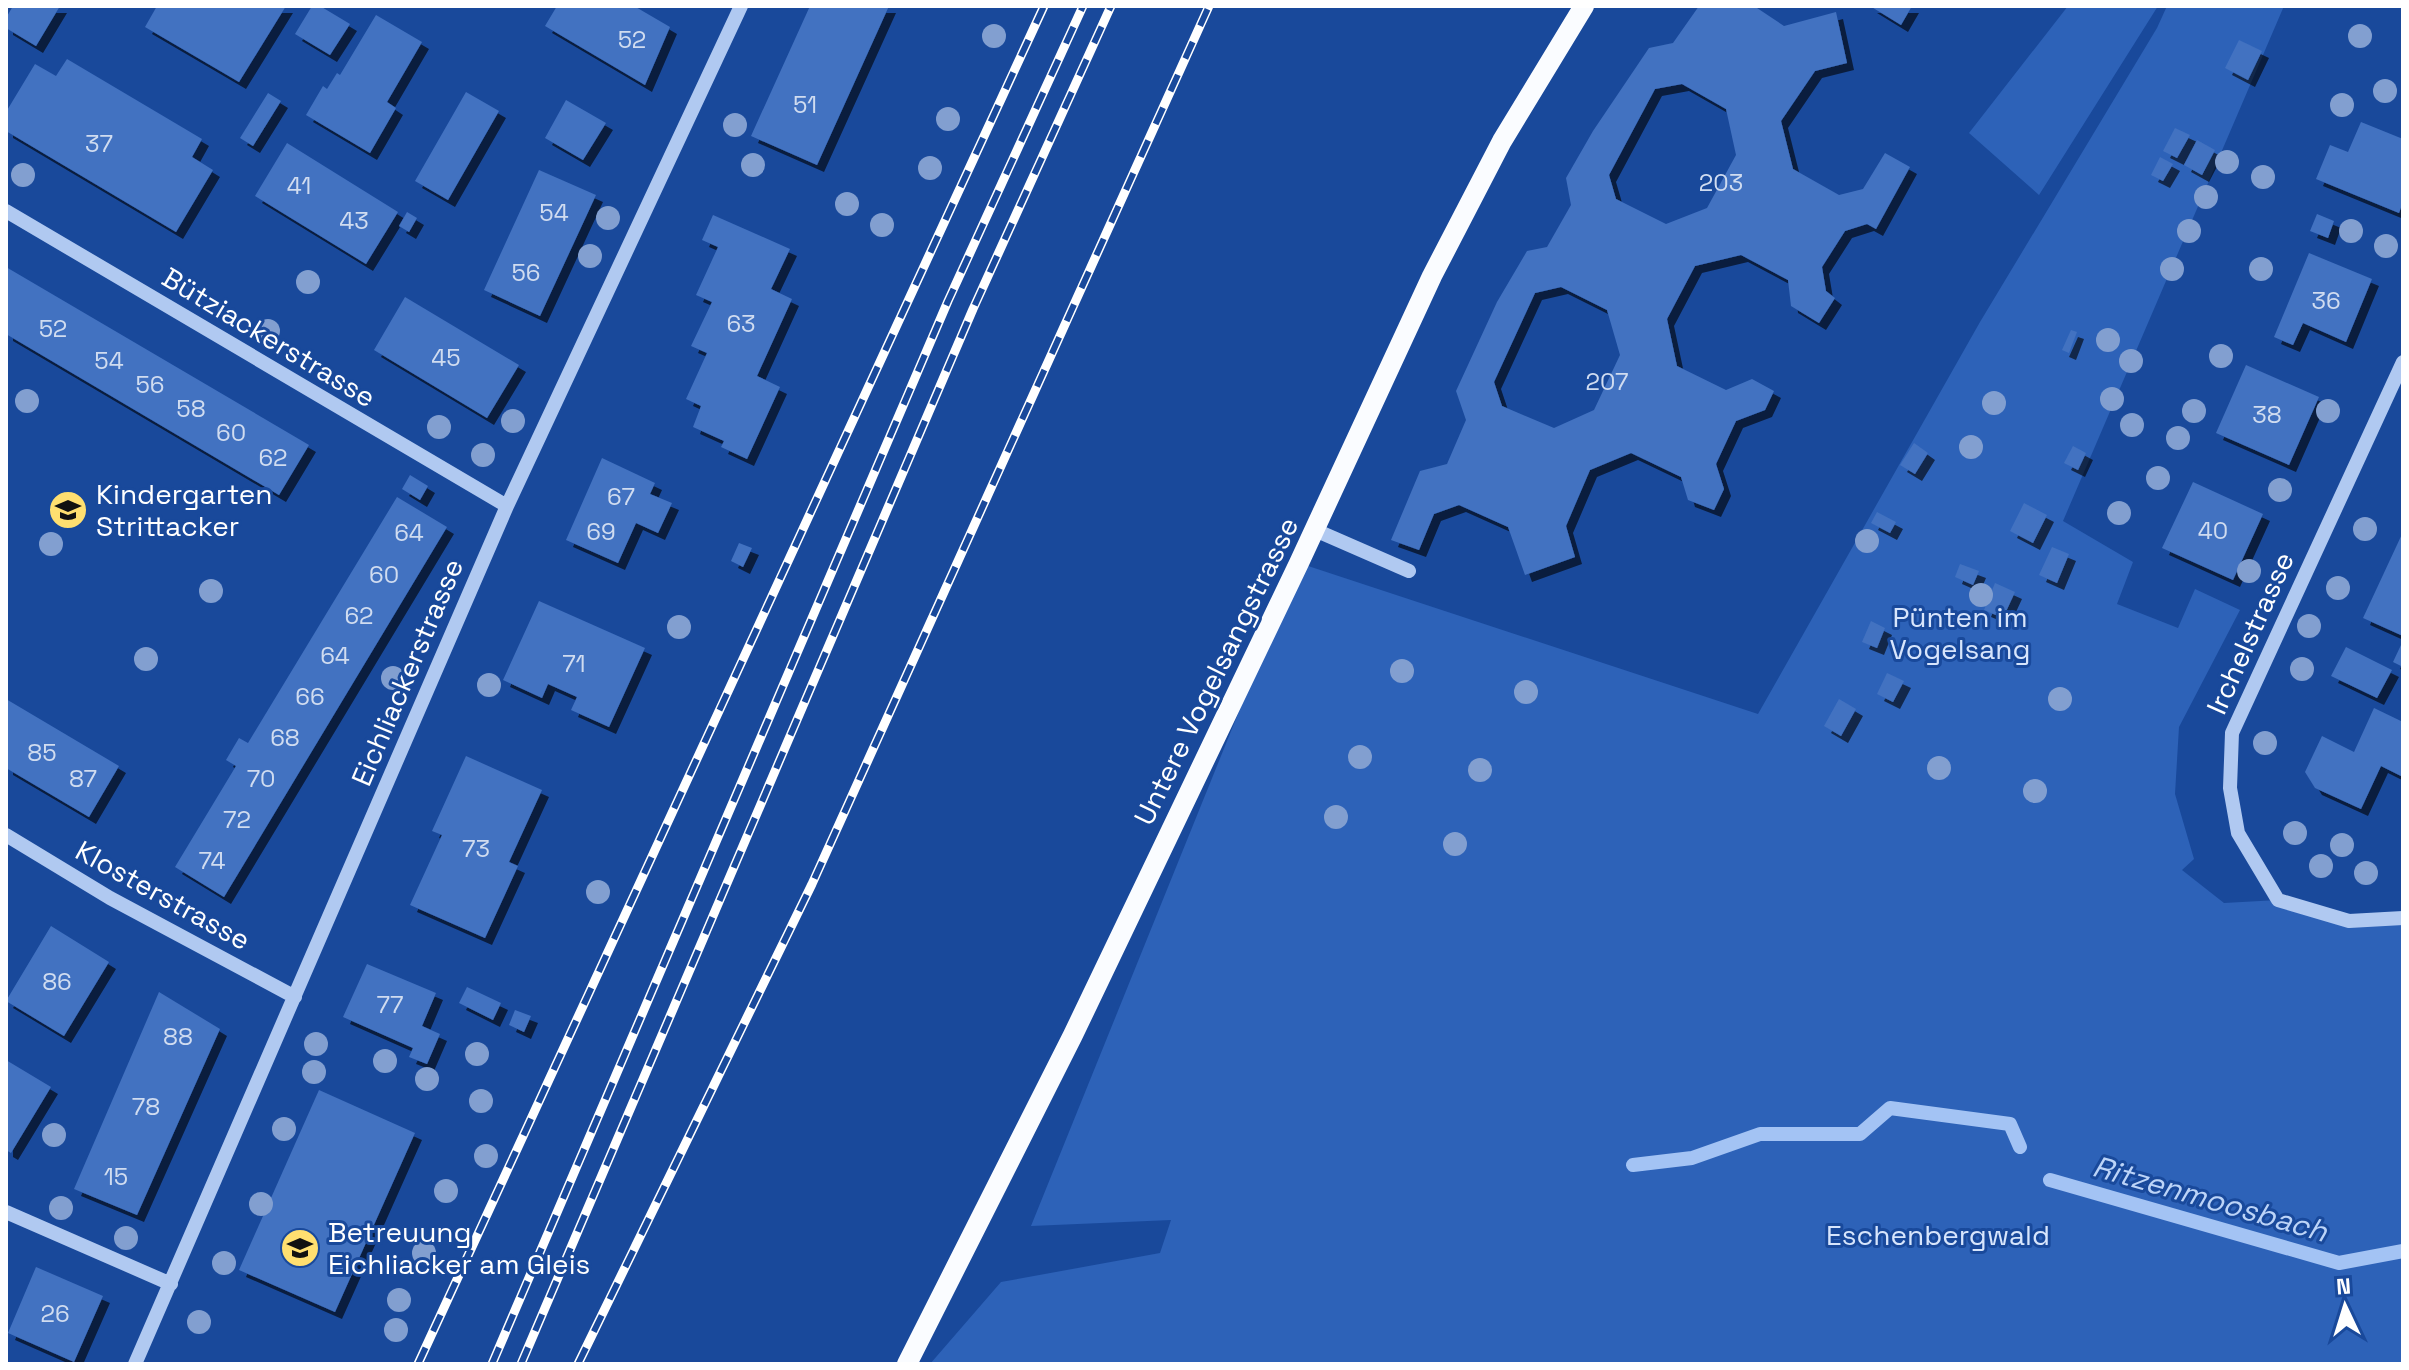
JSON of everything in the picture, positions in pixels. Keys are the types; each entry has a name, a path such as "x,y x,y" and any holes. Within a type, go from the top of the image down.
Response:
{"main road":[{"name":"Untere Vogelsangstrasse","path":"907,1364 1073,1035 1315,530 1432,276 1502,141 1584,6"}],"street":[{"name":"Eichliackerstrasse","path":"135,1364 507,506 741,6"},
{"name":"Bütziackerstrasse","path":"6,211 507,506"},
{"name":"Irchelstrasse","path":"2403,362 2232,733 2230,788 2238,833 2278,900 2349,921 2403,918"},
{"path":"1315,530 1409,571"},
{"name":"Klosterstrasse","path":"6,835 110,898 295,997"},
{"path":"6,1212 171,1284"}],"green space":[{"path":"2068,6 2158,6 2039,195 1969,133"},
{"path":"2167,6 2284,6 2063,521 2133,562 2117,604 2178,628 2195,589 2240,610 2179,727 2175,794 2194,859 2182,870 2224,903 2278,900 2349,921 2403,918 2403,1364 930,1364 1001,1282 1160,1253 1171,1220 1031,1226 1299,563 1758,714 1980,322 2157,28"}],"building":[{"path":"13,6 60,6 36,46 6,28 6,18"},
{"path":"157,6 286,6 239,82 145,27"},
{"path":"312,6 320,6 350,24 330,55 295,34"},
{"path":"557,6 634,6 670,27 645,85 545,26"},
{"path":"810,6 889,6 817,165 751,136"},
{"path":"1699,6 1754,6 1784,26 1836,12 1847,63 1815,71 1781,121 1793,169 1839,195 1863,189 1885,153 1910,167 1876,229 1867,224 1845,231 1822,267 1826,291 1835,298 1819,323 1791,306 1788,280 1741,255 1695,266 1667,319 1677,366 1726,390 1752,379 1774,391 1765,410 1736,421 1716,464 1724,489 1714,510 1688,500 1681,477 1631,453 1590,470 1566,526 1575,557 1525,575 1508,527 1459,505 1434,514 1419,550 1391,540 1420,471 1447,464 1466,420 1456,391 1497,302 1527,251 1547,247 1571,205 1566,178 1593,131 1649,48 1673,43","holes":["1682,84 1726,109 1736,155 1707,208 1666,224 1616,199 1609,175 1655,89","1561,287 1607,310 1620,355 1594,410 1554,428 1502,406 1494,382 1535,293"]},
{"path":"1870,6 1912,6 1901,25"},
{"path":"376,15 422,42 387,102 396,108 370,153 306,115 323,86 327,89 337,73 340,75"},
{"path":"2239,40 2262,51 2248,80 2225,68"},
{"path":"67,59 202,139 192,157 213,170 176,232 6,131 6,112 35,64 56,76"},
{"path":"466,92 499,111 448,200 415,181"},
{"path":"268,93 281,101 253,146 240,138"},
{"path":"566,100 606,123 583,160 545,138"},
{"path":"2361,122 2403,139 2403,202 2399,213 2316,179 2330,145 2348,152"},
{"path":"2175,128 2190,135 2177,158 2163,151"},
{"path":"2197,140 2215,150 2202,175 2184,165"},
{"path":"287,143 398,212 366,264 255,196"},
{"path":"2160,157 2173,164 2163,181 2151,175"},
{"path":"539,170 596,195 540,316 484,290"},
{"path":"407,212 417,218 409,232 399,226"},
{"path":"2317,214 2334,221 2328,238 2310,231"},
{"path":"713,215 790,249 771,289 792,299 757,376 780,387 747,459 721,447 724,441 693,427 701,406 686,399 707,353 691,346 712,302 696,295 718,247 702,240"},
{"path":"2309,253 2372,279 2346,342 2303,323 2293,345 2274,337"},
{"path":"6,267 309,445 279,495 6,334"},
{"path":"405,297 519,365 487,418 374,350"},
{"path":"2071,330 2077,332 2069,353 2062,350"},
{"path":"2246,365 2319,397 2289,465 2216,433"},
{"path":"1914,443 1928,453 1915,474 1900,465"},
{"path":"2073,446 2086,453 2078,470 2064,463"},
{"path":"602,458 655,483 650,494 672,503 658,533 636,523 618,563 566,540"},
{"path":"410,475 428,486 420,500 402,489"},
{"path":"2193,482 2263,514 2233,580 2162,548"},
{"path":"397,497 447,527 224,897 175,867 236,766 226,760 239,738 248,743"},
{"path":"2024,503 2047,515 2033,543 2010,531"},
{"path":"1877,512 1896,522 1890,533 1871,523"},
{"path":"2403,532 2403,636 2363,618"},
{"path":"739,543 752,548 743,567 731,561"},
{"path":"2052,547 2069,554 2057,583 2039,575"},
{"path":"1960,564 1979,571 1973,585 1955,577"},
{"path":"1995,583 2015,592 2003,618 1984,610"},
{"path":"539,601 645,648 609,727 571,710 577,697 548,684 542,698 503,680"},
{"path":"1871,621 1885,628 1877,648 1862,642"},
{"path":"2403,646 2403,667 2393,662"},
{"path":"2346,647 2392,670 2377,698 2331,676"},
{"path":"1887,673 1904,681 1893,702 1877,694"},
{"path":"6,699 119,766 89,817 6,768"},
{"path":"1839,699 1856,709 1841,736 1824,726"},
{"path":"2374,708 2403,722 2403,777 2381,766 2361,809 2315,788 2305,772 2322,736 2354,752"},
{"path":"466,756 542,790 509,862 518,866 485,938 410,905 442,835 432,831"},
{"path":"51,926 109,962 64,1036 6,1001"},
{"path":"367,964 436,993 422,1026 440,1034 427,1064 409,1057 413,1048 343,1017"},
{"path":"467,987 501,1003 493,1020 459,1003"},
{"path":"159,992 220,1029 137,1215 74,1189"},
{"path":"515,1010 531,1016 524,1032 509,1025"},
{"path":"6,1060 51,1087 11,1153 6,1150"},
{"path":"319,1090 415,1133 335,1312 239,1270"},
{"path":"36,1267 103,1296 74,1362 8,1333"}],"waterway":[{"name":"Ritzenmoosbach","path":"1633,1165 1692,1158 1760,1134 1860,1134 1890,1108 2010,1124 2020,1147"},
{"name":"Ritzenmoosbach","path":"2050,1180 2339,1263 2403,1251"}],"railway":[{"path":"418,1364 1044,6"},
{"path":"492,1364 948,301 1083,6"},
{"path":"521,1364 973,309 1111,6"},
{"path":"578,1364 812,884 1209,6"}],"place":[{"name":"Kindergarten Strittacker","path":"68,510"},
{"name":"Betreuung Eichliacker am Gleis","path":"300,1248"}],"park label":[{"name":"Pünten im Vogelsang","path":"1960,633"},
{"name":"Eschenbergwald","path":"1938,1235"}]}
